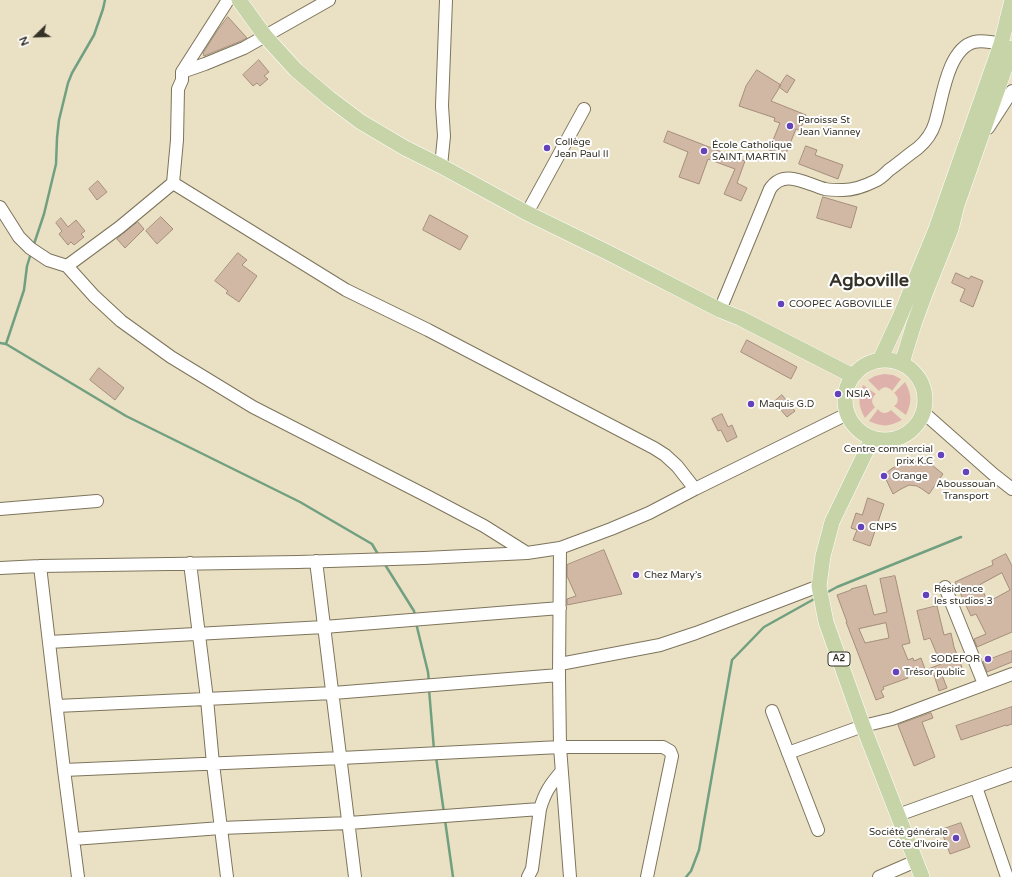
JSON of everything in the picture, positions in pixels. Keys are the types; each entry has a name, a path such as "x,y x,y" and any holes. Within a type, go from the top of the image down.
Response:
{"main road":[{"path":"239,0 265,36 296,70 329,98 361,122 405,148 528,212 853,376"},
{"path":"902,363 922,302 951,229 980,140 1006,46 1012,0"},
{"path":"880,360 899,319 936,229 1006,46"},
{"path":"891,360 902,363 914,372 922,384 926,399 924,413 916,427 903,437 888,441 872,439 857,429 847,414 845,394 853,376 860,368 870,362 891,360"},
{"name":"A2","path":"872,439 832,522 823,556 819,586 826,622 863,726 922,877"}],"street":[{"path":"67,266 120,227 173,183 178,89 182,80 182,72 228,0"},
{"path":"182,72 244,48 329,0"},
{"path":"441,166 444,136 442,106 446,0"},
{"path":"720,310 770,189 774,183 788,178 800,180 826,189 843,190 856,188 876,181 924,142 934,124 950,66 965,45 974,41 990,42 1006,46"},
{"path":"980,140 1012,91"},
{"path":"528,212 584,110"},
{"path":"173,183 346,290 428,330 654,448 665,455 677,466 695,489"},
{"path":"0,207 19,237 30,248 48,260 67,266 94,296 121,321 171,357 253,407 434,499 484,526 527,553"},
{"path":"924,413 1012,489"},
{"path":"0,568 316,561 527,553 560,548 612,529 649,513 847,414"},
{"path":"0,509 97,501"},
{"path":"560,548 560,747 570,877"},
{"path":"316,561 356,877"},
{"path":"190,563 227,877"},
{"path":"40,566 78,877"},
{"path":"57,706 333,693 559,670 660,645 696,633 819,586"},
{"path":"945,587 984,684"},
{"path":"49,642 324,627 560,608"},
{"path":"788,753 863,726 892,719 1012,674"},
{"path":"772,711 818,830"},
{"path":"64,770 560,747 663,747 670,750 672,756 647,877"},
{"path":"528,877 532,870 540,809 544,796 550,785 561,772"},
{"path":"898,815 1012,774"},
{"path":"976,787 1007,877"},
{"path":"73,839 221,828 349,823 540,809"},
{"path":"879,877 916,861"}],"shaded area":[{"path":"884,374 893,375 901,379 892,391 886,387 879,391 868,380 875,376"},
{"path":"905,382 910,398 906,415 894,406 898,400 894,393"},
{"path":"863,385 876,394 872,400 875,407 865,418 861,410 860,402 860,394"},
{"path":"878,409 884,413 891,410 902,420 886,425 869,421"}],"building":[{"path":"228,17 247,38 204,56 203,53"},
{"path":"259,60 269,72 264,76 268,79 260,86 257,83 253,86 243,75"},
{"path":"757,70 781,85 771,101 806,115 800,130 796,129 785,156 769,150 780,123 774,121 775,118 739,106 746,86"},
{"path":"787,75 795,80 787,93 779,87"},
{"path":"668,131 745,161 737,183 747,188 741,201 724,194 735,169 708,159 699,184 679,177 688,152 664,142"},
{"path":"806,146 817,150 815,155 843,165 838,179 799,164"},
{"path":"98,181 107,192 97,200 89,189"},
{"path":"823,197 857,207 851,228 817,218"},
{"path":"430,215 468,236 460,250 423,230"},
{"path":"161,217 173,229 157,244 146,231"},
{"path":"61,218 68,227 76,220 85,231 81,234 84,237 74,245 71,242 68,245 59,234 62,231 56,223"},
{"path":"138,222 144,229 125,248 117,239"},
{"path":"238,253 247,260 242,265 257,276 239,302 226,293 228,291 215,281"},
{"path":"956,273 969,279 971,276 983,281 973,307 960,301 965,289 952,283"},
{"path":"747,340 797,367 791,379 741,352"},
{"path":"99,368 124,388 115,400 90,380"},
{"path":"782,395 795,411 787,417 774,402"},
{"path":"722,414 728,427 732,425 737,437 727,442 721,430 718,431 712,419"},
{"path":"912,461 932,465 943,474 929,494 917,486 909,485 893,494 884,475 902,463"},
{"path":"868,498 884,504 870,546 853,540 857,530 851,528 856,513 862,515"},
{"path":"604,550 622,594 567,605 567,599 576,596 567,576 567,565"},
{"path":"1006,554 1012,566 1012,632 977,647 974,639 986,634 976,614 971,616 955,582 993,565 992,561","holes":["1002,573 1010,590 988,602 980,585"]},
{"path":"895,576 910,643 902,645 908,660 913,658 914,661 921,658 925,669 907,676 908,678 883,687 884,689 881,691 884,697 876,700 837,595 866,585 874,615 887,612 880,579","holes":["886,623 889,638 865,643 859,629"]},
{"path":"937,606 944,635 951,633 954,647 962,667 942,675 947,688 939,691 934,675 931,676 928,669 941,664 930,638 924,640 917,611"},
{"path":"1012,651 1012,662 987,672 983,662"},
{"path":"1012,707 1012,724 961,740 956,726"},
{"path":"931,713 933,718 922,722 935,757 914,766 898,725"},
{"path":"961,823 970,847 950,854 941,830"}],"waterway":[{"path":"33,247 44,214 56,164 59,120 68,83 72,73 94,35 105,0"},
{"path":"31,253 27,266 24,290 6,344 126,416 300,502 372,544 379,556"},
{"path":"0,343 6,344"},
{"path":"826,593 837,587 961,537"},
{"path":"384,563 414,611 415,616"},
{"path":"686,877 691,871 699,850 732,660 764,627 816,598"},
{"path":"416,623 429,682"},
{"path":"429,689 434,750"},
{"path":"436,757 444,813"},
{"path":"445,820 453,877"}],"place":[{"name":"Paroisse St Jean Vianney","path":"790,126"},
{"name":"Collège Jean Paul II","path":"547,148"},
{"name":"École Catholique SAINT MARTIN","path":"704,151"},
{"name":"COOPEC AGBOVILLE","path":"781,304"},
{"name":"NSIA","path":"838,394"},
{"name":"Maquis G.D","path":"751,404"},
{"name":"Centre commercial prix K.C","path":"941,455"},
{"name":"Aboussouan Transport","path":"966,472"},
{"name":"Orange","path":"884,476"},
{"name":"CNPS","path":"861,527"},
{"name":"Chez Mary’s","path":"636,575"},
{"name":"Résidence les studios 3","path":"926,595"},
{"name":"SODEFOR","path":"988,659"},
{"name":"Trésor public","path":"896,672"},
{"name":"Société générale Côte d’Ivoire","path":"956,838"}],"district":[{"name":"Agboville","path":"869,281"}]}
